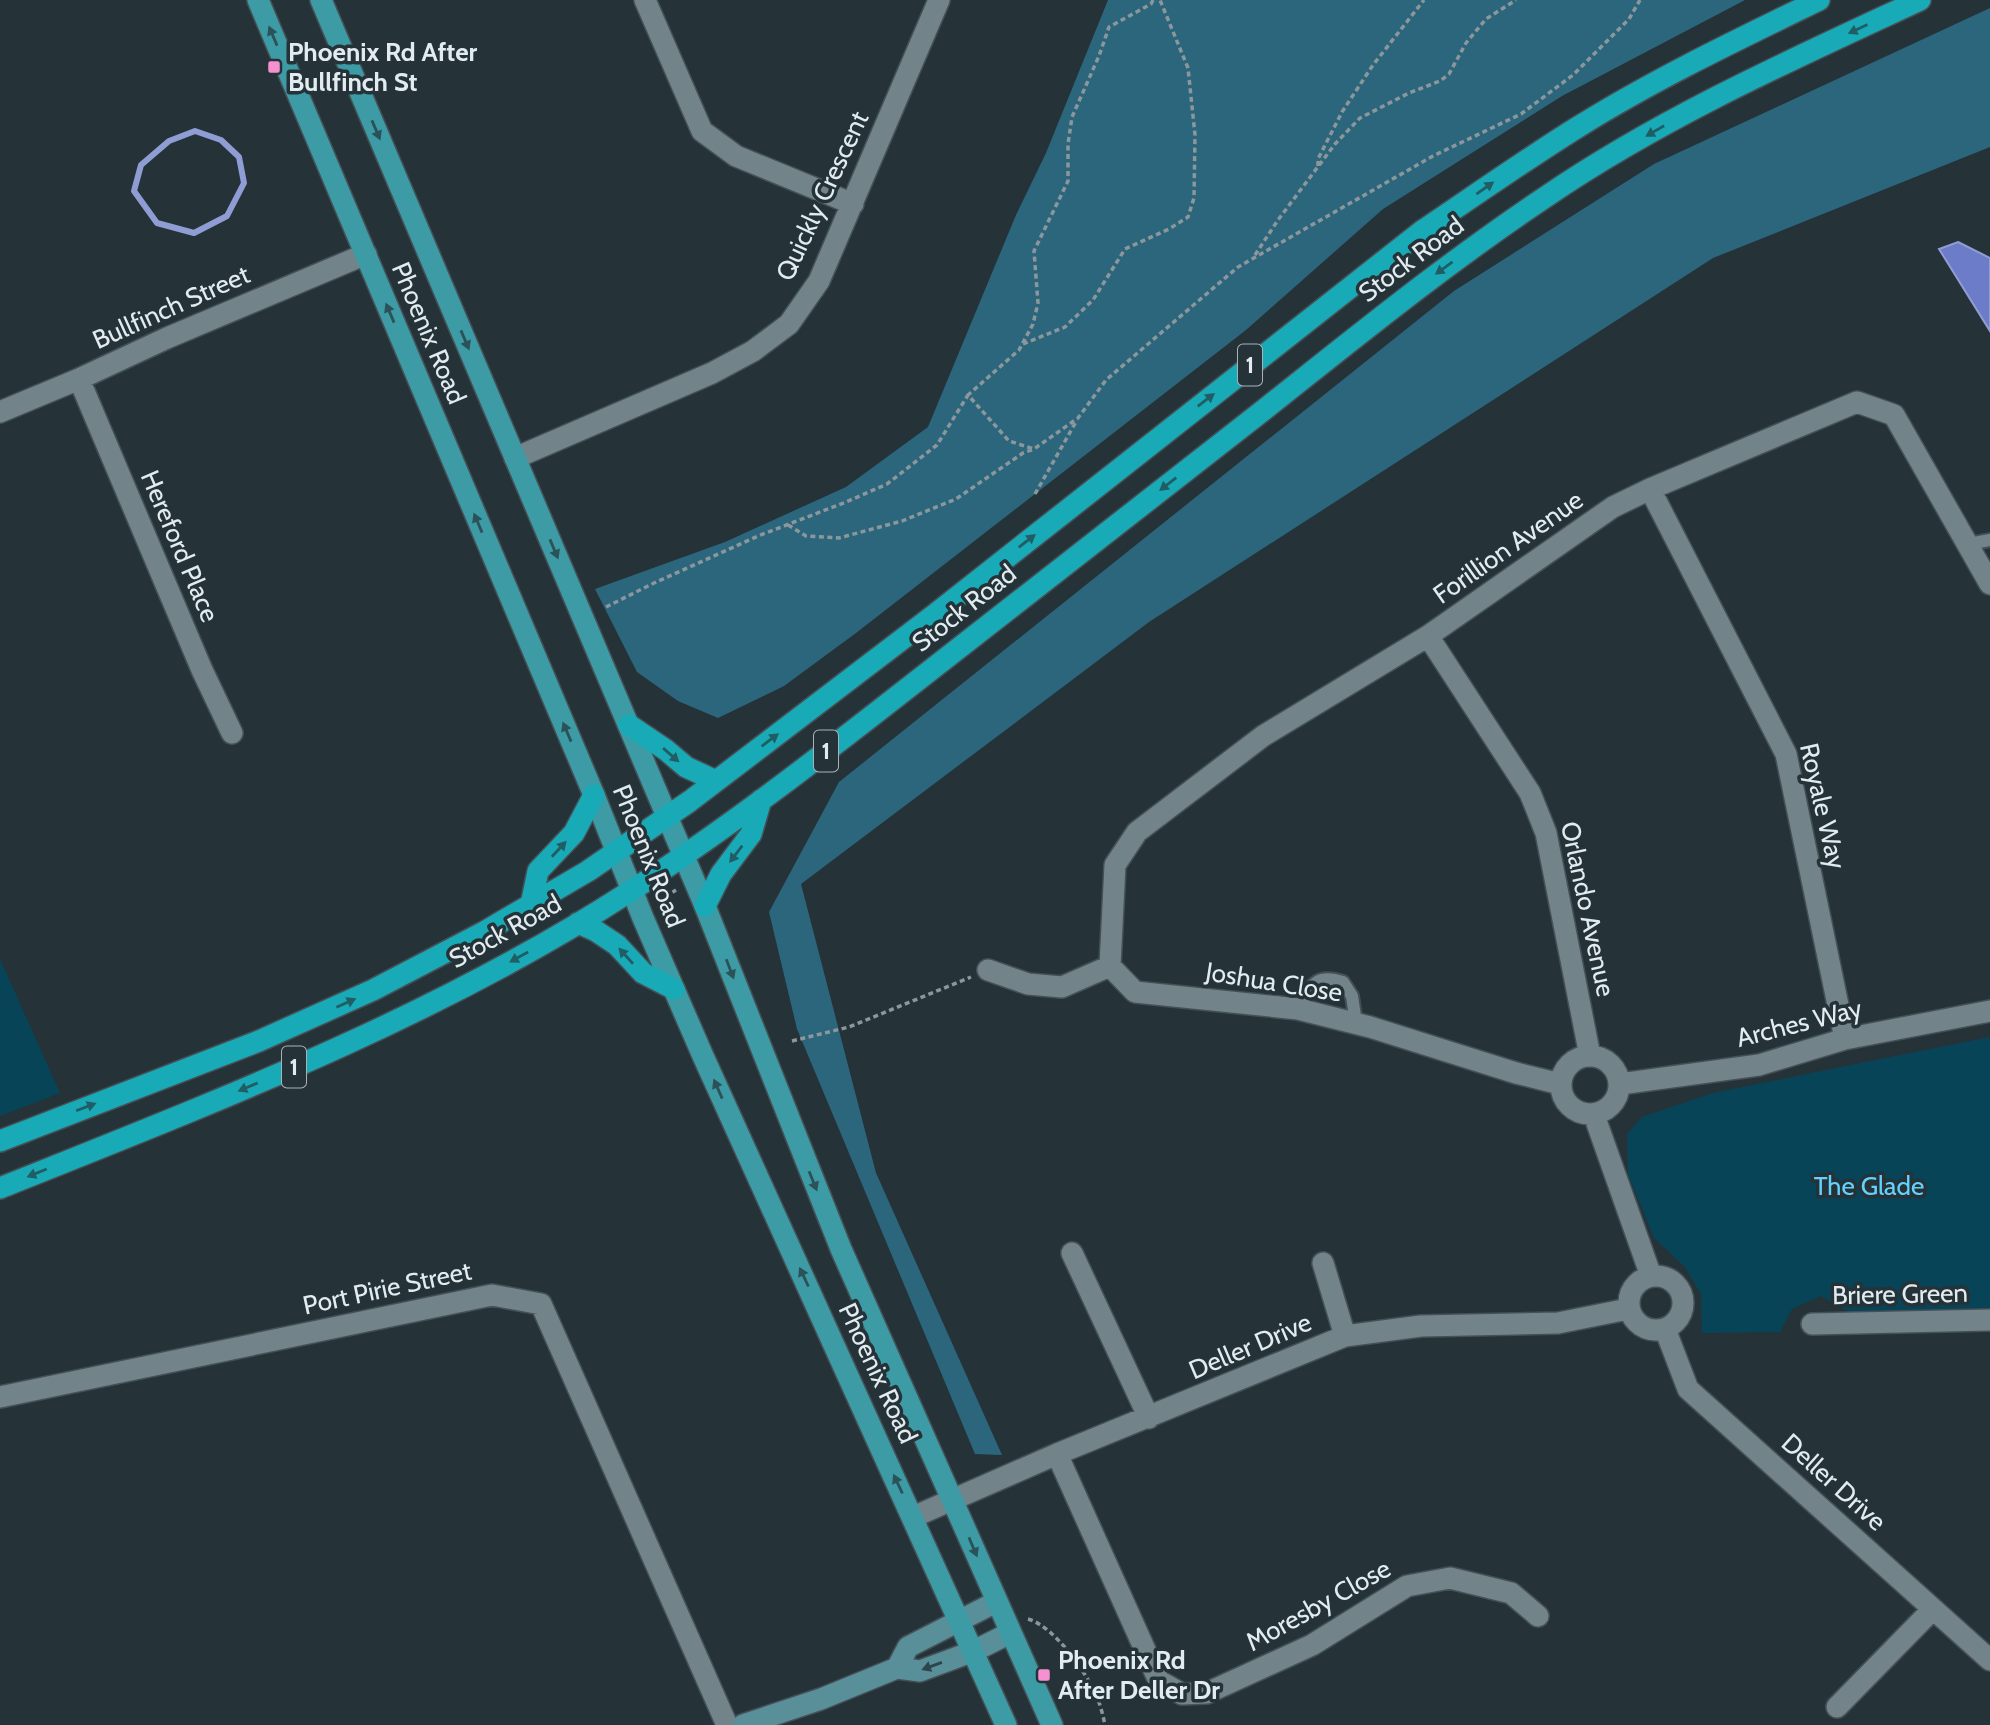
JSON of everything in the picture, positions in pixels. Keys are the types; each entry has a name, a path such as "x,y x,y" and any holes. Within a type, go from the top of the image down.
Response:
{"highway":[{"name":"Stock Road","path":"0,1141 259,1041 318,1015 433,960 531,905 617,851 716,781 934,615 1422,231 1579,126 1659,80 1819,0"},
{"name":"Stock Road","path":"0,1188 173,1119 365,1035 511,961 632,890 825,753 1434,275 1506,224 1573,179 1663,126 1789,61 1920,0"},
{"path":"629,725 686,767 716,781"},
{"path":"531,905 538,871 574,833 594,795"},
{"path":"705,906 721,874 751,834 761,800"},
{"path":"578,923 617,945 643,973 674,989"}],"main road":[{"name":"Phoenix Road","path":"258,0 674,989 1006,1725"},
{"name":"Phoenix Road","path":"321,0 705,906 841,1249 996,1602 1017,1625 1052,1725"}],"street":[{"path":"645,0 702,131 736,156 853,204"},
{"name":"Quickly Crescent","path":"515,458 677,389 753,351 789,324 819,281 939,0"},
{"name":"Bullfinch Street","path":"0,412 366,254"},
{"name":"Hereford Place","path":"79,379 202,670 232,733"},
{"name":"Forillion Avenue","path":"1110,966 1115,865 1137,832 1263,736 1428,636 1613,507 1650,489 1857,402 1894,415 1990,584"},
{"name":"Royale Way","path":"1650,489 1786,754 1845,1039"},
{"name":"Orlando Avenue","path":"1428,636 1530,793 1546,833 1590,1056"},
{"path":"988,970 1028,984 1062,987 1110,966"},
{"name":"Joshua Close","path":"1110,966 1135,992 1298,1009 1560,1084"},
{"name":"Arches Way","path":"1620,1084 1759,1065 1845,1039 1990,1011"},
{"path":"1590,1056 1602,1058 1614,1069 1620,1084 1616,1101 1606,1111 1594,1115 1578,1113 1567,1104 1560,1084 1565,1069 1577,1058 1590,1056"},
{"path":"1594,1115 1651,1276"},
{"path":"1072,1252 1149,1418"},
{"path":"1323,1263 1345,1336"},
{"path":"1651,1276 1664,1277 1676,1285 1682,1297 1682,1310 1676,1322 1665,1329 1653,1331 1642,1327 1633,1320 1628,1309 1629,1294 1633,1288 1638,1282 1651,1276"},
{"name":"Port Pirie Street","path":"0,1397 492,1295 541,1304 727,1725"},
{"name":"Deller Drive","path":"913,1517 1057,1454 1345,1336 1421,1326 1558,1323 1628,1309"},
{"name":"Briere Green","path":"1812,1324 1990,1320"},
{"name":"Deller Drive","path":"1665,1329 1688,1390 1990,1660"},
{"name":"Moresby Close","path":"1057,1454 1159,1681 1182,1694 1207,1693 1312,1645 1407,1586 1450,1578 1511,1593 1538,1616"},
{"path":"897,1668 908,1647 996,1602"},
{"path":"1837,1707 1933,1609"},
{"path":"743,1725 821,1699 897,1668 920,1671 974,1651 1017,1625"}],"lane":[{"path":"1969,544 1990,540"},
{"path":"1298,1009 1315,981 1328,977 1343,982 1348,989 1352,996 1356,1024"}],"path":[{"path":"606,607 654,583 887,484 937,445 968,395 1019,350 1032,324 1038,303 1034,251 1068,181 1068,144 1072,117 1109,27 1151,4 1153,0"},
{"path":"1021,344 1065,327 1093,300 1125,249 1188,217 1194,198 1195,135 1188,68 1160,0"},
{"path":"1318,168 1318,159 1342,112 1373,65 1424,0"},
{"path":"1254,257 1335,144 1360,118 1409,93 1440,81 1449,74 1466,43 1486,19 1516,0"},
{"path":"1035,494 1079,418 1106,380 1238,267 1433,156 1521,114 1573,75 1629,19 1640,0"},
{"path":"968,395 1009,441 1034,449"},
{"path":"788,525 806,536 839,538 902,520 956,499 1079,418"},
{"path":"640,910 693,879"},
{"path":"793,1041 849,1027 988,970"},
{"path":"1017,1625 1037,1622 1051,1631 1083,1673 1097,1697 1105,1725"}],"green space":[{"path":"0,959 60,1093 0,1116"},
{"name":"The Glade","path":"1990,1037 1990,1314 1860,1318 1821,1296 1792,1309 1780,1332 1702,1333 1701,1294 1685,1267 1654,1238 1628,1174 1627,1134 1642,1117 1713,1093"}],"shaded area":[{"path":"1108,0 1745,0 1562,96 1383,209 1246,330 784,686 718,718 678,701 637,672 595,589 725,542 846,487 928,427 1016,215 1046,153"},
{"path":"1990,8 1990,147 1713,258 1149,622 801,884 876,1173 1002,1455 975,1454 797,1029 769,912 839,782 1454,291 1654,164"}],"water":[{"path":"1958,242 1990,258 1990,331 1939,249"}],"waterway":[{"path":"195,131 221,140 239,157 244,183 227,216 194,233 157,223 134,191 141,165 169,141 195,131"}],"place":[{"name":"Phoenix Rd After Bullfinch St","path":"274,67"},
{"name":"Phoenix Rd After Deller Dr","path":"1044,1675"}]}
